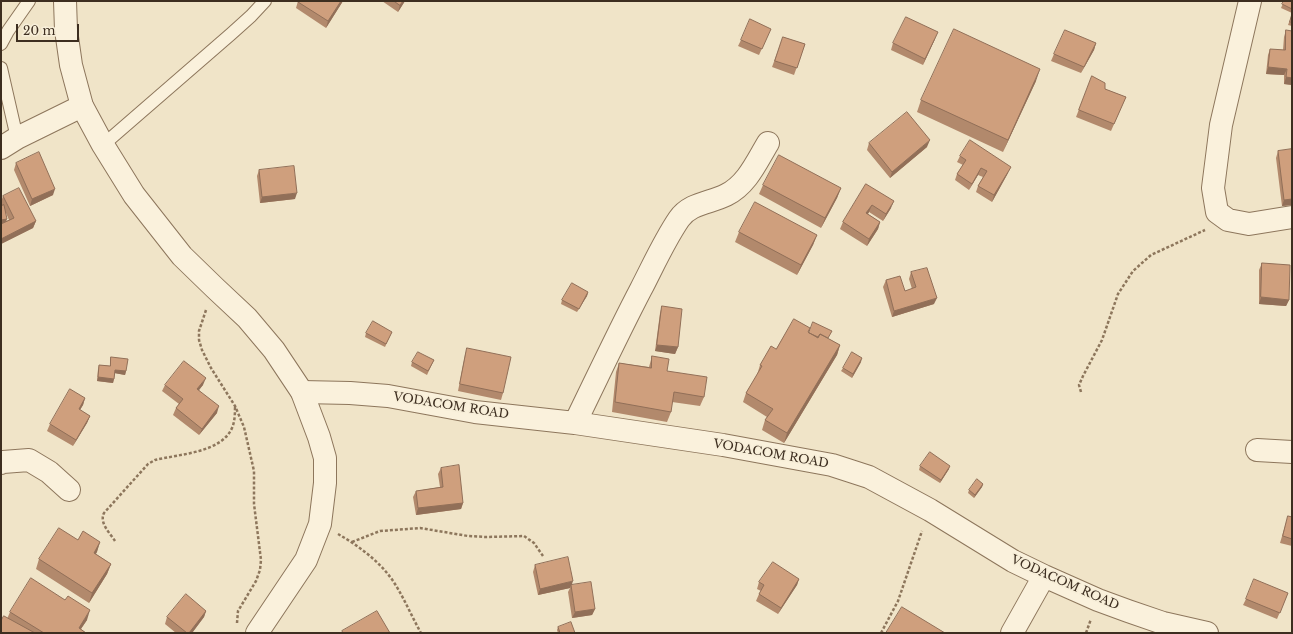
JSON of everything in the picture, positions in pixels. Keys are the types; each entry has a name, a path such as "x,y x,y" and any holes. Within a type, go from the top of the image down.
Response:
{"street":[{"path":"65,1 66,30 71,65 82,106 103,145 134,195 182,256 247,318 274,350 302,392 325,458 325,483 320,524 306,560 247,631"},
{"path":"1250,1 1221,125 1213,188 1217,212 1228,220 1248,224 1292,217"},
{"path":"9,143 82,106"},
{"path":"576,423 629,311 679,218 689,209 727,195 739,186 751,172 768,143"},
{"name":"VODACOM ROAD","path":"302,392 350,393 388,396 476,412 576,423 723,445 832,465 870,477 930,510 1013,561 1044,576 1098,600 1128,611 1163,623 1207,633"},
{"path":"1257,450 1292,452"},
{"path":"1,463 29,460 49,472 69,490"},
{"path":"1012,633 1044,576"}],"lane":[{"path":"1,44 8,31 29,1"},
{"path":"103,145 231,34 265,1"},
{"path":"1,68 9,143"}],"path":[{"path":"1081,392 1079,385 1102,340 1118,294 1133,271 1151,254 1228,220"},
{"path":"215,288 199,331 199,340 211,368 235,406 244,427 254,471 254,504 261,560 260,570 256,581 238,611 247,631"},
{"path":"115,541 104,526 102,517 104,513 148,464 154,460 204,450 220,443 226,438 232,429 235,406"},
{"path":"881,633 898,600 930,510"},
{"path":"320,524 352,542 378,563 394,583 421,633"},
{"path":"352,542 380,531 420,528 468,536 524,536 534,544 543,556"}],"building":[{"path":"298,1 341,1 328,21"},
{"path":"394,1 403,1 400,5"},
{"path":"1284,1 1292,1 1292,9 1282,4"},
{"path":"906,17 938,32 925,59 893,43"},
{"path":"750,19 771,29 762,49 741,40"},
{"path":"954,29 1040,69 1008,140 921,100"},
{"path":"1065,30 1096,43 1084,67 1054,54"},
{"path":"1286,30 1292,31 1292,78 1286,77 1287,69 1268,67 1270,49 1285,50"},
{"path":"783,37 805,44 797,68 775,61"},
{"path":"1092,76 1105,83 1105,89 1126,97 1114,124 1079,110"},
{"path":"907,112 930,140 892,172 869,143"},
{"path":"970,140 1011,167 994,195 978,186 987,171 981,168 972,184 957,174 966,160 960,156"},
{"path":"1292,149 1292,199 1284,200 1278,151"},
{"path":"39,152 55,189 32,199 16,163"},
{"path":"779,155 841,188 825,218 763,185"},
{"path":"294,166 297,193 262,197 259,170"},
{"path":"866,184 894,201 886,214 872,205 866,213 880,222 869,239 843,222"},
{"path":"19,188 36,221 1,239 1,224 14,218 3,196"},
{"path":"755,202 817,235 801,265 739,232"},
{"path":"4,205 7,219 1,220 1,206"},
{"path":"1262,263 1290,265 1289,300 1261,297"},
{"path":"927,268 937,298 894,311 886,280 900,276 905,291 916,287 911,272"},
{"path":"572,283 588,292 579,309 562,300"},
{"path":"662,306 682,309 678,347 657,345"},
{"path":"794,319 810,328 808,332 818,338 820,334 840,345 787,433 765,420 773,409 746,393 762,366 760,365 771,346 776,349"},
{"path":"373,321 392,332 386,344 366,333"},
{"path":"813,322 832,331 828,338 820,334 818,337 809,333"},
{"path":"467,348 511,357 503,393 460,384"},
{"path":"418,352 434,360 428,371 412,362"},
{"path":"852,352 862,358 853,374 843,368"},
{"path":"652,356 669,359 667,371 707,377 704,397 674,392 671,412 615,402 619,363 651,368"},
{"path":"111,357 128,359 126,371 115,370 114,379 98,377 99,365 110,366"},
{"path":"184,361 206,378 197,389 219,406 202,429 176,408 183,399 165,385"},
{"path":"70,389 85,398 79,409 90,416 76,440 50,424"},
{"path":"930,452 950,466 941,480 920,466"},
{"path":"459,465 463,503 418,508 416,491 443,487 441,468"},
{"path":"977,479 983,484 975,495 969,490"},
{"path":"1288,516 1292,517 1292,539 1283,536"},
{"path":"59,528 78,540 83,531 100,542 94,553 111,564 92,593 39,559"},
{"path":"568,557 573,581 540,589 535,565"},
{"path":"773,562 799,579 781,608 759,594 764,585 759,582"},
{"path":"31,578 65,600 68,596 90,610 79,628 86,633 44,633 10,612"},
{"path":"1254,579 1288,593 1280,613 1246,599"},
{"path":"591,582 595,609 575,612 571,585"},
{"path":"186,594 206,611 189,633 167,617"},
{"path":"902,607 945,633 886,633"},
{"path":"377,611 390,633 343,633 342,631"},
{"path":"4,616 35,633 1,633 1,621"},
{"path":"571,622 575,633 560,633 558,627"}]}
